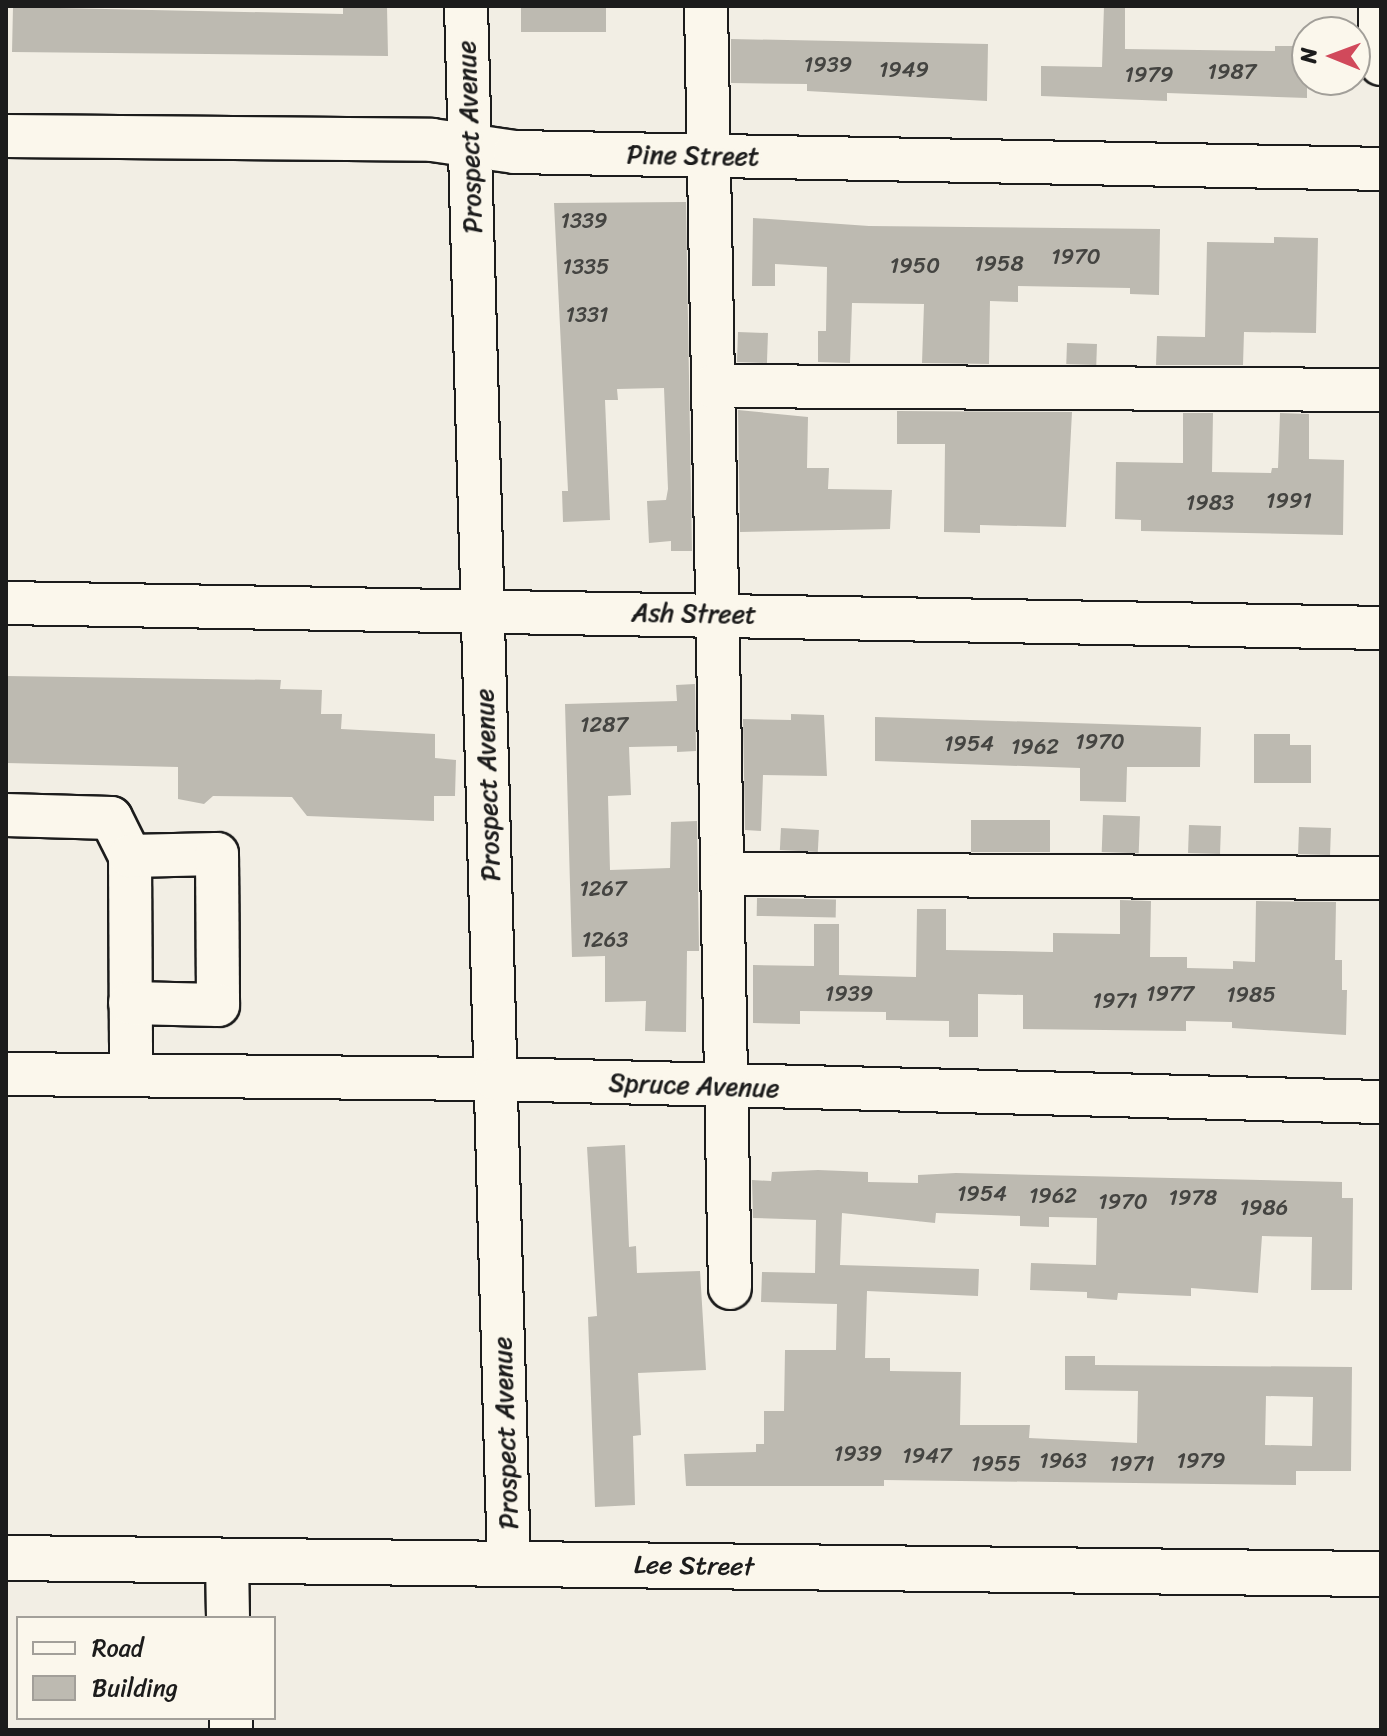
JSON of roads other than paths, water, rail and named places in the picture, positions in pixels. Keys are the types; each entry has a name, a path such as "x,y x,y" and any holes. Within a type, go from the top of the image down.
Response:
{"main road":[{"name":"Lee Street","path":"6,1558 1381,1574"}],"street":[{"name":"Prospect Avenue","path":"466,6 509,1564"},
{"path":"706,6 730,1288"},
{"path":"1380,6 1381,64"},
{"name":"Pine Street","path":"6,136 432,140 515,152 1381,169"},
{"path":"713,386 1381,390"},
{"name":"Ash Street","path":"6,603 1381,628"},
{"path":"6,815 111,818 130,856 131,1075"},
{"path":"130,856 217,854 218,1005 130,1003"},
{"path":"722,874 1381,878"},
{"name":"Spruce Avenue","path":"6,1074 496,1079 727,1088 1381,1102"},
{"path":"227,1560 228,1616"}]}
